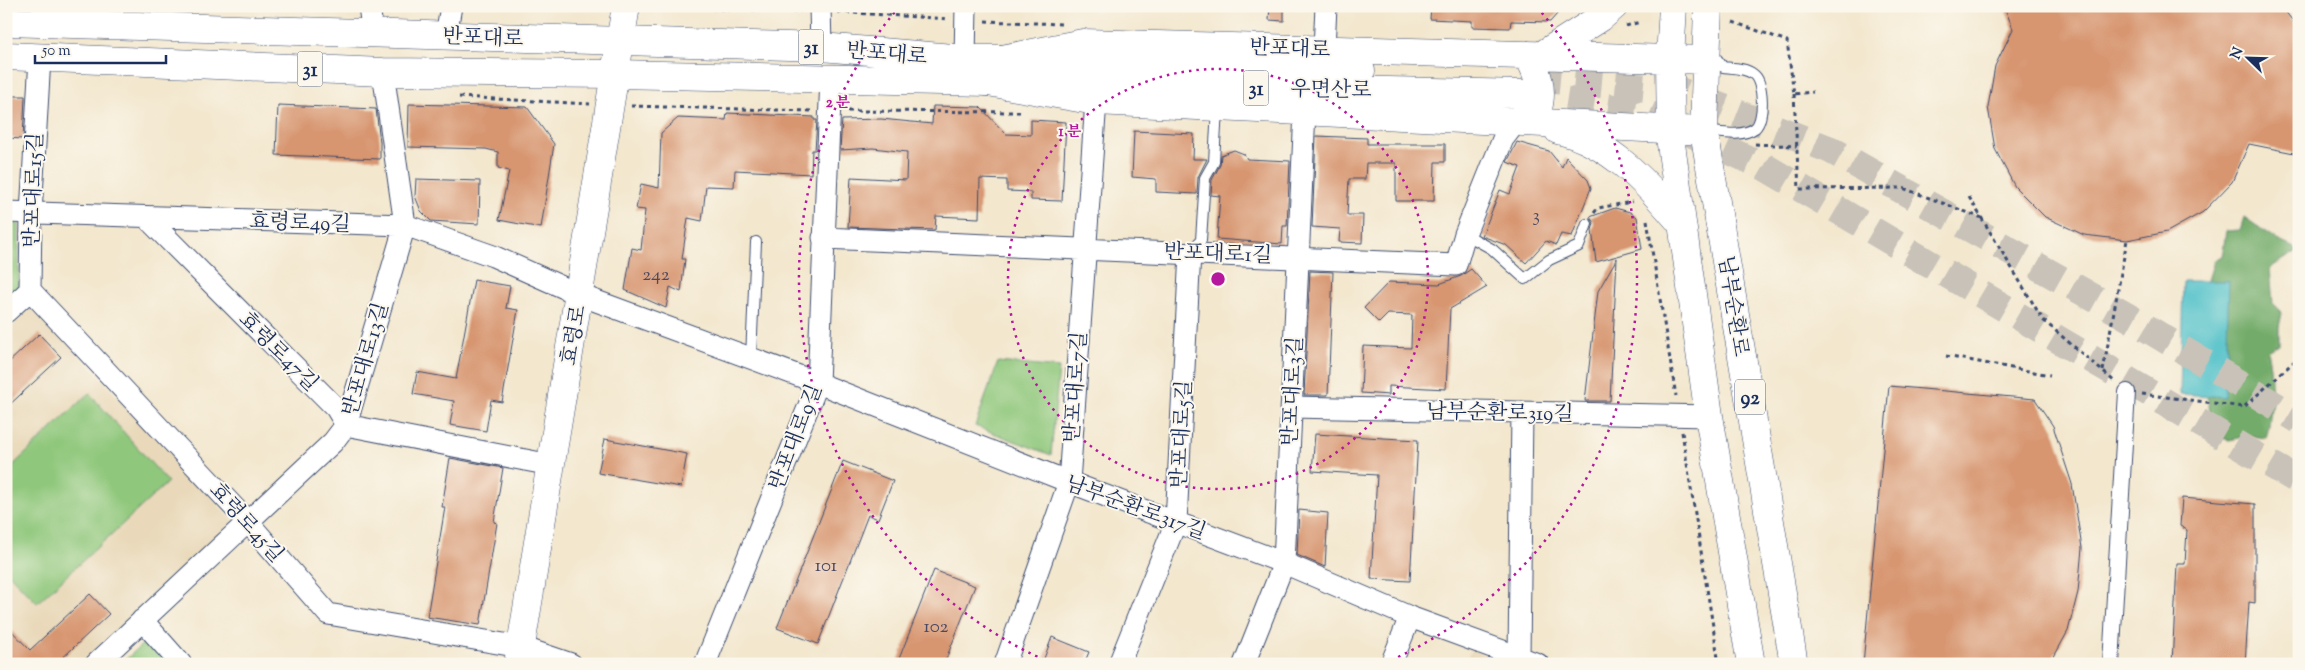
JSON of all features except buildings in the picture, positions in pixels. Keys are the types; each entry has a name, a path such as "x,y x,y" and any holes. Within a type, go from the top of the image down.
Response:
{"main road":[{"name":"효령로","path":"519,655 580,295 626,6"},
{"path":"1517,121 1537,112 1539,105 1540,80 1530,70 1614,6"},
{"name":"남부순환로","path":"1673,6 1670,59 1670,129 1681,223 1709,416 1751,664"},
{"name":"남부순환로","path":"1708,6 1704,131 1794,664"},
{"name":"반포대로","path":"6,22 49,15 373,35 821,47 965,59 1002,59 1083,43 1324,49 1530,70 1670,59 1707,52"},
{"name":"반포대로","path":"6,56 383,72 615,74 988,82 1096,100 1704,131"},
{"name":"우면산로","path":"1002,59 1530,70"},
{"name":"우면산로","path":"988,82 1530,70"},
{"path":"1517,121 1568,132 1600,148 1629,168 1656,194 1681,223"}],"street":[{"path":"369,6 373,35"},
{"path":"446,36 451,6"},
{"path":"820,6 821,47"},
{"path":"965,59 966,6"},
{"path":"1324,49 1326,6"},
{"name":"반포대로15길","path":"30,290 31,213 40,58"},
{"name":"반포대로13길","path":"96,664 333,442 346,425 405,225 383,72"},
{"name":"반포대로9길","path":"705,664 818,383 831,78"},
{"name":"반포대로7길","path":"1005,664 1069,482 1084,247 1096,100"},
{"name":"반포대로3길","path":"1244,664 1284,563 1305,111"},
{"name":"반포대로1길","path":"824,238 1298,256 1456,265 1465,234 1503,139 1517,121"},
{"name":"효령로49길","path":"6,212 405,225 493,256 580,295"},
{"name":"효령로47길","path":"146,217 336,408 346,425"},
{"name":"반포대로5길","path":"1119,664 1176,522 1190,252"},
{"path":"6,312 30,290"},
{"name":"효령로45길","path":"30,290 247,521 328,614 519,655 571,664"},
{"name":"남부순환로317길","path":"580,295 818,383 1069,482 1284,563 1410,617 1528,660 1522,412"},
{"path":"2111,664 2127,392"},
{"name":"남부순환로319길","path":"1292,407 1709,416"},
{"path":"346,425 551,465"},
{"path":"1391,664 1410,617"},
{"path":"142,620 181,664"}],"lane":[{"path":"1704,131 1738,134 1755,128 1760,121 1761,88 1759,80 1752,73 1723,67 1707,52"},
{"path":"1190,252 1201,240 1205,178 1214,162 1217,107"},
{"path":"1465,234 1492,249 1525,279 1549,260 1579,246 1587,224"},
{"path":"751,358 756,242"}],"path":[{"path":"1733,22 1787,41 1794,94 1799,189 1903,188 1982,218"},
{"path":"1794,94 1813,92"},
{"path":"454,96 684,109 1026,112"},
{"path":"1748,144 1797,146"},
{"path":"1969,197 2043,320 2127,392 2244,407 2299,357"},
{"path":"1587,224 1598,208 1634,201"},
{"path":"2103,372 2127,240"},
{"path":"1946,356 2050,375"}],"shaded area":[{"path":"34,306 233,521 79,664 6,664 6,332"},
{"path":"1471,649 1508,664 1465,664"}],"green space":[{"path":"2244,217 2277,240 2299,250 2270,268 2273,304 2282,313 2279,327 2279,344 2267,351 2271,394 2270,418 2266,438 2249,436 2229,440 2211,434 2209,403 2203,386 2202,299 2214,261 2222,257 2226,231 2240,230"},
{"path":"8,223 19,224 19,290 6,302"},
{"path":"998,362 1059,368 1051,455 975,426"},
{"path":"89,393 168,482 37,603 6,571 6,472"},
{"path":"150,637 174,664 121,664"}],"water":[{"path":"2183,281 2229,281 2225,397 2180,394"}],"tunnel":[{"path":"1532,78 1680,91 1831,150 2135,321 2299,420"},
{"path":"1525,94 1646,113 1763,166 2299,481"}]}
